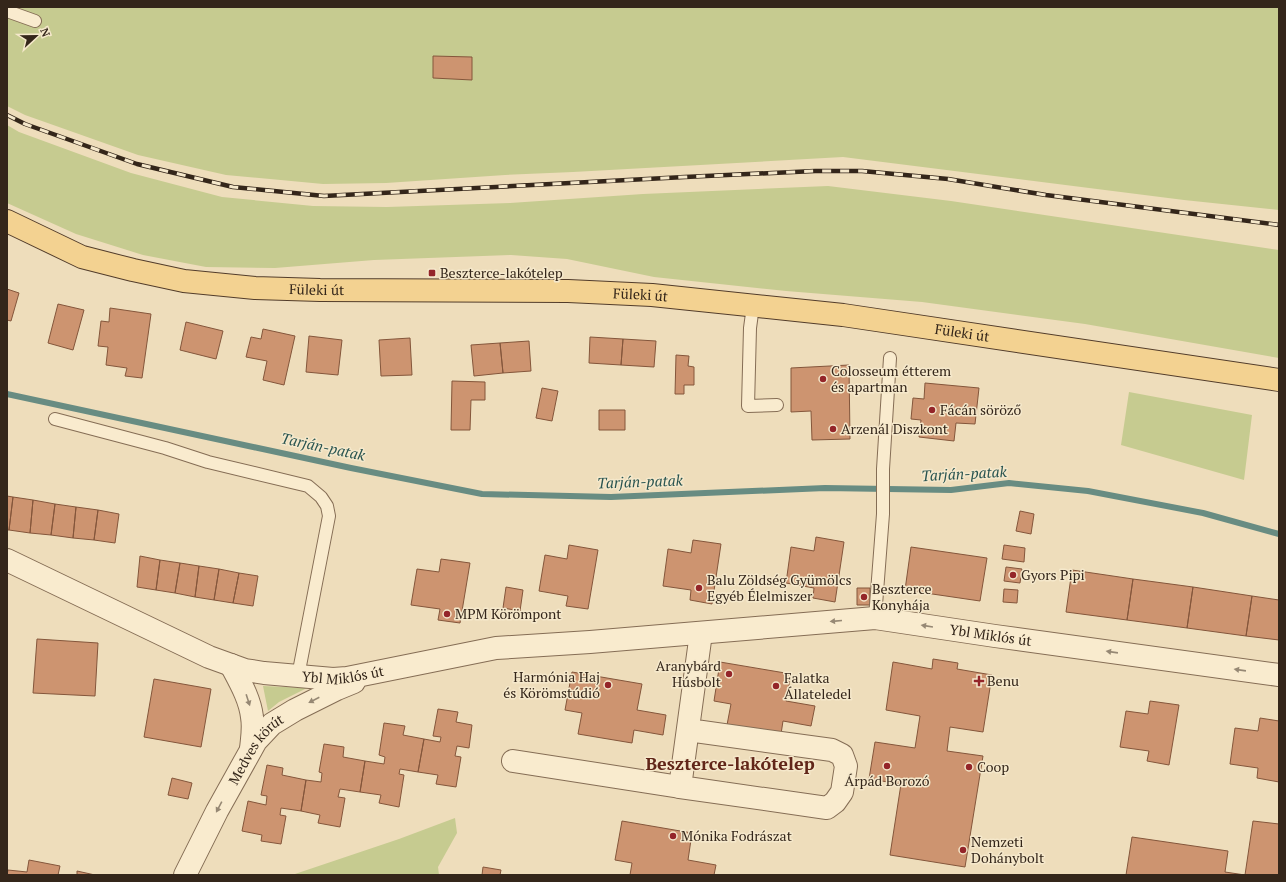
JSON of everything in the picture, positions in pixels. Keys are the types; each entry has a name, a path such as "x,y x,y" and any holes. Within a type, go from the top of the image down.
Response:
{"main road":[{"name":"Füleki út","path":"7,221 82,257 133,270 184,280 255,288 306,290 634,294 843,315 1279,380"}],"street":[{"name":"Ybl Miklós út","path":"7,560 209,657 231,666 264,673 334,679 347,678 496,648 590,642 875,618 1279,675"},
{"path":"680,787 701,633"},
{"path":"231,666 246,695 251,711 253,727 251,749"},
{"name":"Medves körút","path":"186,875 217,811 256,741 272,724 283,717 337,689 375,673"},
{"path":"512,761 827,808 835,802 842,792 846,766 842,755 832,750 688,730"}],"lane":[{"path":"7,11 35,21"},
{"path":"753,306 750,328 748,406 777,405"},
{"path":"875,618 883,514 883,469 890,358"},
{"path":"55,419 165,448 208,462 308,486 321,497 327,506 329,516 298,676"}],"green space":[{"path":"7,7 1279,7 1279,210 1184,200 843,157 505,175 386,183 323,184 226,175 138,155 25,115 7,106"},
{"path":"7,125 19,132 131,173 222,197 313,206 387,207 510,203 643,194 828,186 951,201 1279,250 1279,358 1085,324 922,302 786,291 654,277 567,259 511,255 374,260 275,268 206,267 143,255 76,234 7,203"},
{"path":"1129,392 1252,415 1244,480 1121,445"},
{"path":"263,686 307,688 279,702 268,711"},
{"path":"455,818 457,833 438,867 439,875 292,875 399,839"}],"building":[{"path":"433,56 472,57 472,80 433,78"},
{"path":"7,289 19,293 11,321 7,320"},
{"path":"58,304 84,310 73,350 48,343"},
{"path":"110,308 151,314 142,378 125,376 127,368 106,365 108,347 98,346 101,321 109,322"},
{"path":"186,322 223,331 216,359 180,350"},
{"path":"263,329 295,336 284,385 263,380 267,361 246,357 251,337 261,339"},
{"path":"309,336 342,340 338,375 306,372"},
{"path":"590,337 623,339 621,365 589,363"},
{"path":"410,338 412,375 381,376 379,340"},
{"path":"623,339 656,341 654,367 621,365"},
{"path":"529,341 531,371 503,373 500,343"},
{"path":"500,343 503,373 474,376 471,345"},
{"path":"676,355 689,356 688,366 694,367 694,385 684,385 684,394 675,394"},
{"path":"849,365 850,439 812,440 811,411 791,412 791,368"},
{"path":"452,381 485,382 485,400 471,400 470,430 451,430"},
{"path":"925,383 979,388 975,424 956,423 954,441 919,437 921,420 911,419 913,398 924,399"},
{"path":"542,388 558,391 552,421 536,418"},
{"path":"599,410 625,410 625,430 599,430"},
{"path":"7,496 13,497 9,530 7,530"},
{"path":"13,497 33,500 30,533 9,530"},
{"path":"33,500 55,504 51,535 30,533"},
{"path":"55,504 76,507 73,538 51,535"},
{"path":"76,507 98,510 94,540 73,538"},
{"path":"98,510 119,514 115,543 94,540"},
{"path":"1020,511 1034,514 1031,534 1016,531"},
{"path":"816,537 844,542 835,602 813,598 814,588 786,583 791,547 814,551"},
{"path":"693,540 721,544 712,604 690,600 691,590 663,586 668,549 691,553"},
{"path":"569,545 598,550 588,609 566,606 568,596 539,591 545,555 567,559"},
{"path":"1004,545 1025,548 1024,562 1002,559"},
{"path":"911,547 987,558 980,601 905,590"},
{"path":"140,556 160,560 156,590 137,587"},
{"path":"441,559 470,563 460,623 438,620 440,609 411,605 417,569 439,572"},
{"path":"160,560 180,563 175,593 156,590"},
{"path":"180,563 199,566 195,597 175,593"},
{"path":"199,566 219,569 214,600 195,597"},
{"name":"Gyors Pipi","path":"1006,567 1022,569 1020,583 1004,581"},
{"path":"219,569 239,573 233,603 214,600"},
{"path":"1072,570 1133,579 1127,620 1066,612"},
{"path":"239,573 258,576 253,606 233,603"},
{"path":"1133,579 1193,587 1187,628 1127,620"},
{"path":"506,587 523,590 520,611 503,608"},
{"path":"1193,587 1252,596 1246,636 1187,628"},
{"name":"Beszterce Konyhája","path":"857,588 870,588 870,605 857,605"},
{"path":"1004,589 1018,590 1017,603 1003,602"},
{"path":"1252,596 1279,600 1279,640 1246,636"},
{"path":"37,639 98,643 95,696 33,693"},
{"path":"933,659 958,663 957,669 992,675 983,732 950,727 947,751 983,756 965,867 890,855 901,784 869,779 875,742 915,748 920,716 886,710 893,662 932,669"},
{"path":"720,662 791,674 786,701 815,706 811,726 783,721 781,734 727,725 731,704 714,701"},
{"path":"572,672 642,684 637,710 666,715 663,735 634,730 632,743 578,734 582,713 565,710"},
{"path":"154,679 211,689 201,747 144,737"},
{"path":"1150,701 1179,705 1169,765 1147,761 1149,751 1120,747 1126,711 1148,714"},
{"path":"438,709 458,712 456,722 472,725 469,748 457,746 455,756 461,757 456,787 436,784 438,775 418,772 424,739 440,742 441,737 433,736"},
{"path":"1260,718 1279,721 1279,782 1257,778 1258,768 1230,764 1235,728 1258,731"},
{"path":"384,723 405,726 403,735 424,739 418,772 400,769 399,774 404,775 399,807 379,803 381,795 360,792 365,761 384,764 385,757 379,755"},
{"path":"324,744 344,747 343,757 365,761 360,792 340,789 338,797 345,798 340,827 318,823 320,815 301,811 306,780 321,782 322,773 319,772"},
{"path":"267,765 283,768 282,775 306,780 301,811 281,808 280,815 286,816 281,844 261,841 262,835 242,831 248,801 266,805 267,796 261,795"},
{"path":"172,778 192,783 188,799 168,795"},
{"path":"622,821 692,833 688,860 716,865 714,875 630,875 632,863 615,860"},
{"path":"1253,821 1279,824 1279,875 1245,875"},
{"path":"1132,837 1228,851 1225,872 1245,875 1126,875"},
{"path":"29,860 60,866 58,875 7,875 8,870 27,872"},
{"path":"483,867 501,870 500,875 482,875"},
{"path":"77,871 95,875 77,875"}],"waterway":[{"name":"Tarján-patak","path":"7,394 351,468 482,494 611,497 825,488 951,490 1009,483 1088,491 1203,513 1279,534"}],"railway":[{"path":"7,115 25,124 137,164 233,187 324,196 685,177 815,171 862,171 948,179 1046,195 1279,225"}],"place":[{"name":"Beszterce-lakótelep","path":"432,273"},
{"name":"Colosseum étterem és apartman","path":"823,379"},
{"name":"Fácán söröző","path":"932,410"},
{"name":"Arzenál Diszkont","path":"833,429"},
{"name":"Gyors Pipi","path":"1013,575"},
{"name":"Balu Zöldség Gyümölcs Egyéb Élelmiszer","path":"699,588"},
{"name":"Beszterce Konyhája","path":"864,597"},
{"name":"MPM Körömpont","path":"447,614"},
{"name":"Aranybárd Húsbolt","path":"729,674"},
{"name":"Benu","path":"979,681"},
{"name":"Harmónia Haj és Körömstúdió","path":"608,685"},
{"name":"Falatka Állateledel","path":"776,686"},
{"name":"Árpád Borozó","path":"887,766"},
{"name":"Coop","path":"969,767"},
{"name":"Mónika Fodrászat","path":"673,836"},
{"name":"Nemzeti Dohánybolt","path":"963,850"}],"district":[{"name":"Beszterce-lakótelep","path":"730,764"}]}
